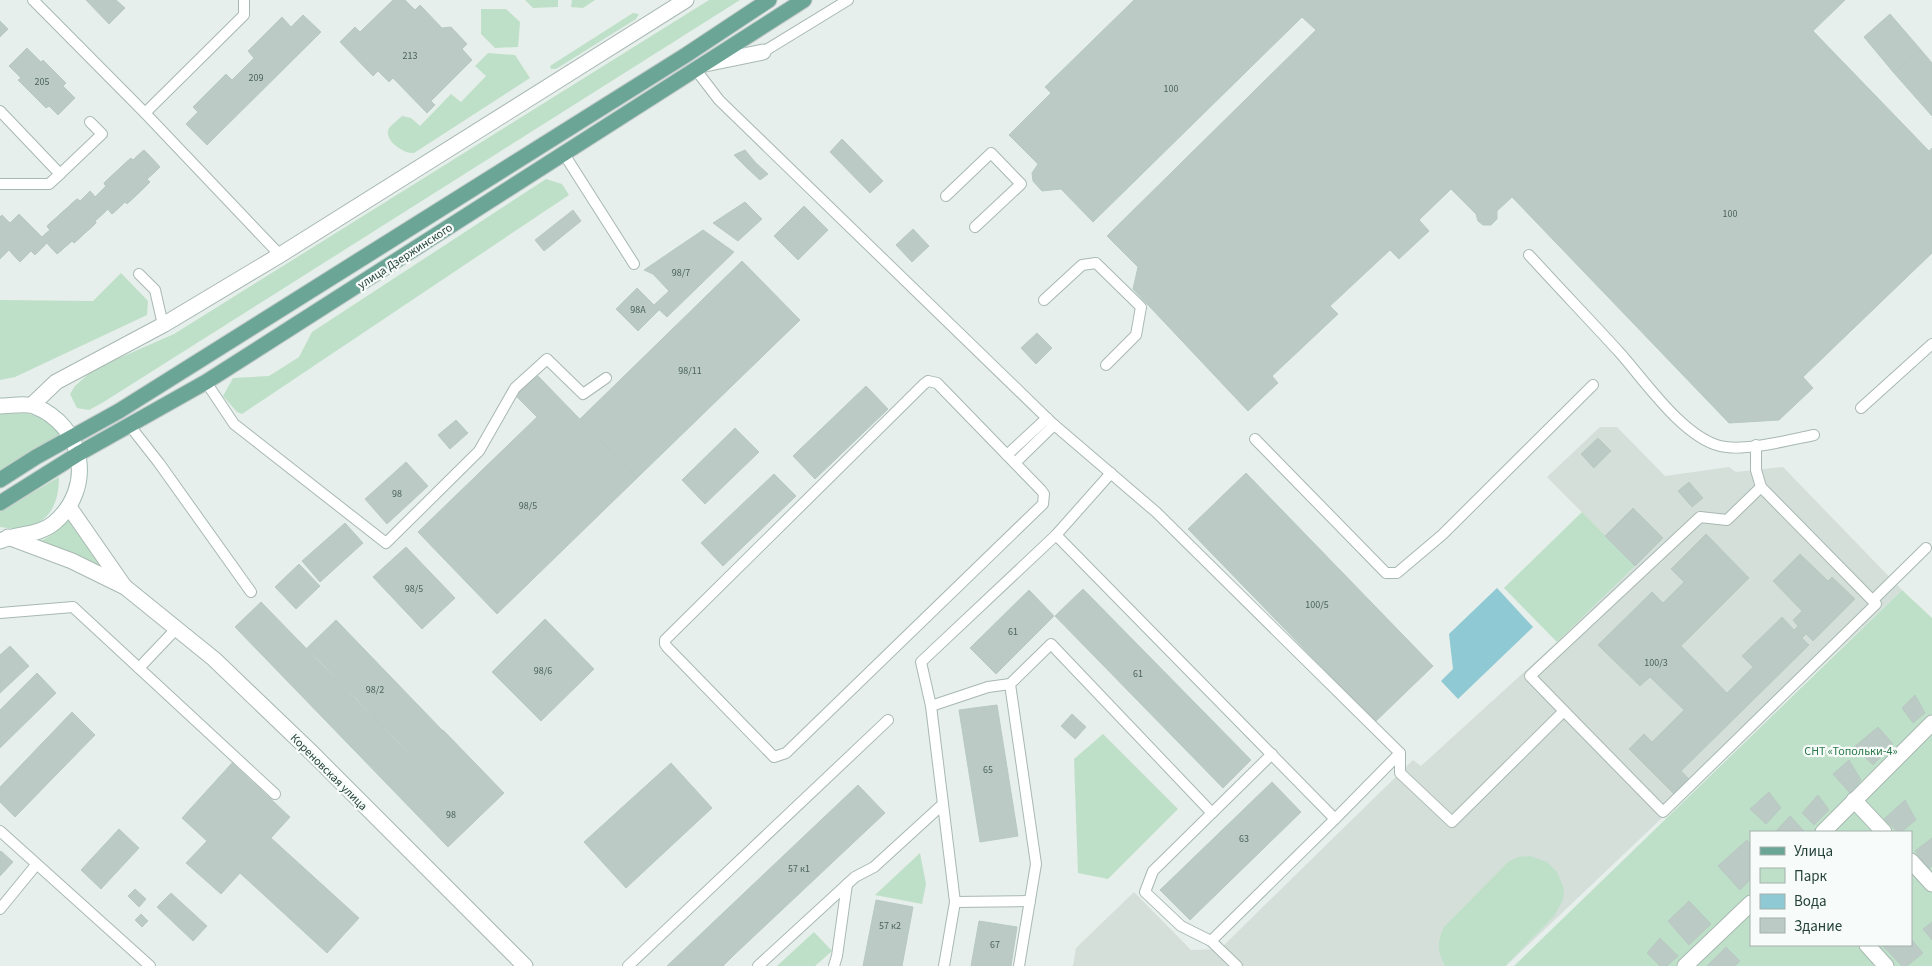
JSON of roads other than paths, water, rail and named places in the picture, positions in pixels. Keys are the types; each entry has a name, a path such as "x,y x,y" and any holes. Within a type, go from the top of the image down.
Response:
{"main road":[{"name":"улица Дзержинского","path":"0,480 119,411 686,55 769,0"},
{"name":"улица Дзержинского","path":"0,503 78,454 206,382 804,0"}],"street":[{"path":"32,405 56,382 163,325 280,255 686,0"},
{"path":"700,67 764,52"},
{"path":"0,406 32,405 55,417 72,437 80,467 76,493 69,507 52,524 32,535 3,538"},
{"name":"Кореновская улица","path":"69,507 125,587"},
{"name":"Кореновская улица","path":"3,538 72,562 125,587 214,659 525,966"},
{"path":"1824,831 1932,723"},
{"path":"1854,800 1883,831"},
{"path":"1912,862 1932,884"},
{"path":"1685,966 1750,904"},
{"path":"1868,946 1886,966"}],"lane":[{"path":"33,0 145,113 280,255"},
{"path":"145,113 244,15 244,0"},
{"path":"764,52 848,0"},
{"path":"700,67 719,100 1050,422 1156,512 1400,753 1400,773 1452,822 1564,711"},
{"path":"0,111 60,174"},
{"path":"0,184 49,184 102,134 90,122"},
{"path":"946,196 991,153 1021,184 975,227"},
{"path":"564,154 634,264"},
{"path":"1529,255 1621,354 1650,389 1692,430 1709,443 1722,447 1756,445 1814,435"},
{"path":"1044,300 1082,265 1096,263 1141,307 1136,335 1106,365"},
{"path":"139,274 156,290 163,325"},
{"path":"1861,408 1932,344"},
{"path":"206,382 234,424 386,543 480,451 515,388 547,359 583,394 606,378"},
{"path":"928,381 936,383 1011,459 1044,494 1040,508 782,756 774,757 770,754 665,644 667,637 928,381"},
{"path":"1255,439 1386,573 1397,573 1442,535 1593,385"},
{"path":"1011,459 1050,422"},
{"path":"130,426 159,463 251,592"},
{"path":"1756,445 1756,470 1761,487 1876,604 1663,812 1530,676 1700,517 1727,520 1761,487"},
{"path":"944,966 956,902 931,706 921,662 1056,535 1111,473"},
{"path":"1056,535 1335,819"},
{"path":"1873,600 1926,548"},
{"path":"0,613 73,607 275,794"},
{"path":"139,668 176,628"},
{"path":"931,706 988,687 1010,684 1051,644 1212,813"},
{"path":"1010,684 1036,864 1019,966"},
{"path":"628,966 888,720"},
{"path":"1211,941 1400,753"},
{"path":"1237,966 1211,941 1180,926 1145,892 1152,871 1272,754"},
{"path":"758,966 847,884 855,877 874,867 943,804"},
{"path":"0,831 150,966"},
{"path":"0,909 36,865"},
{"path":"844,966 835,961 847,884"},
{"path":"956,902 1030,901"}],"water":[{"path":"1497,588 1533,627 1458,699 1441,681 1453,669 1449,634"}],"park label":[{"name":"СНТ «Топольки-4»","path":"1851,751"}]}
